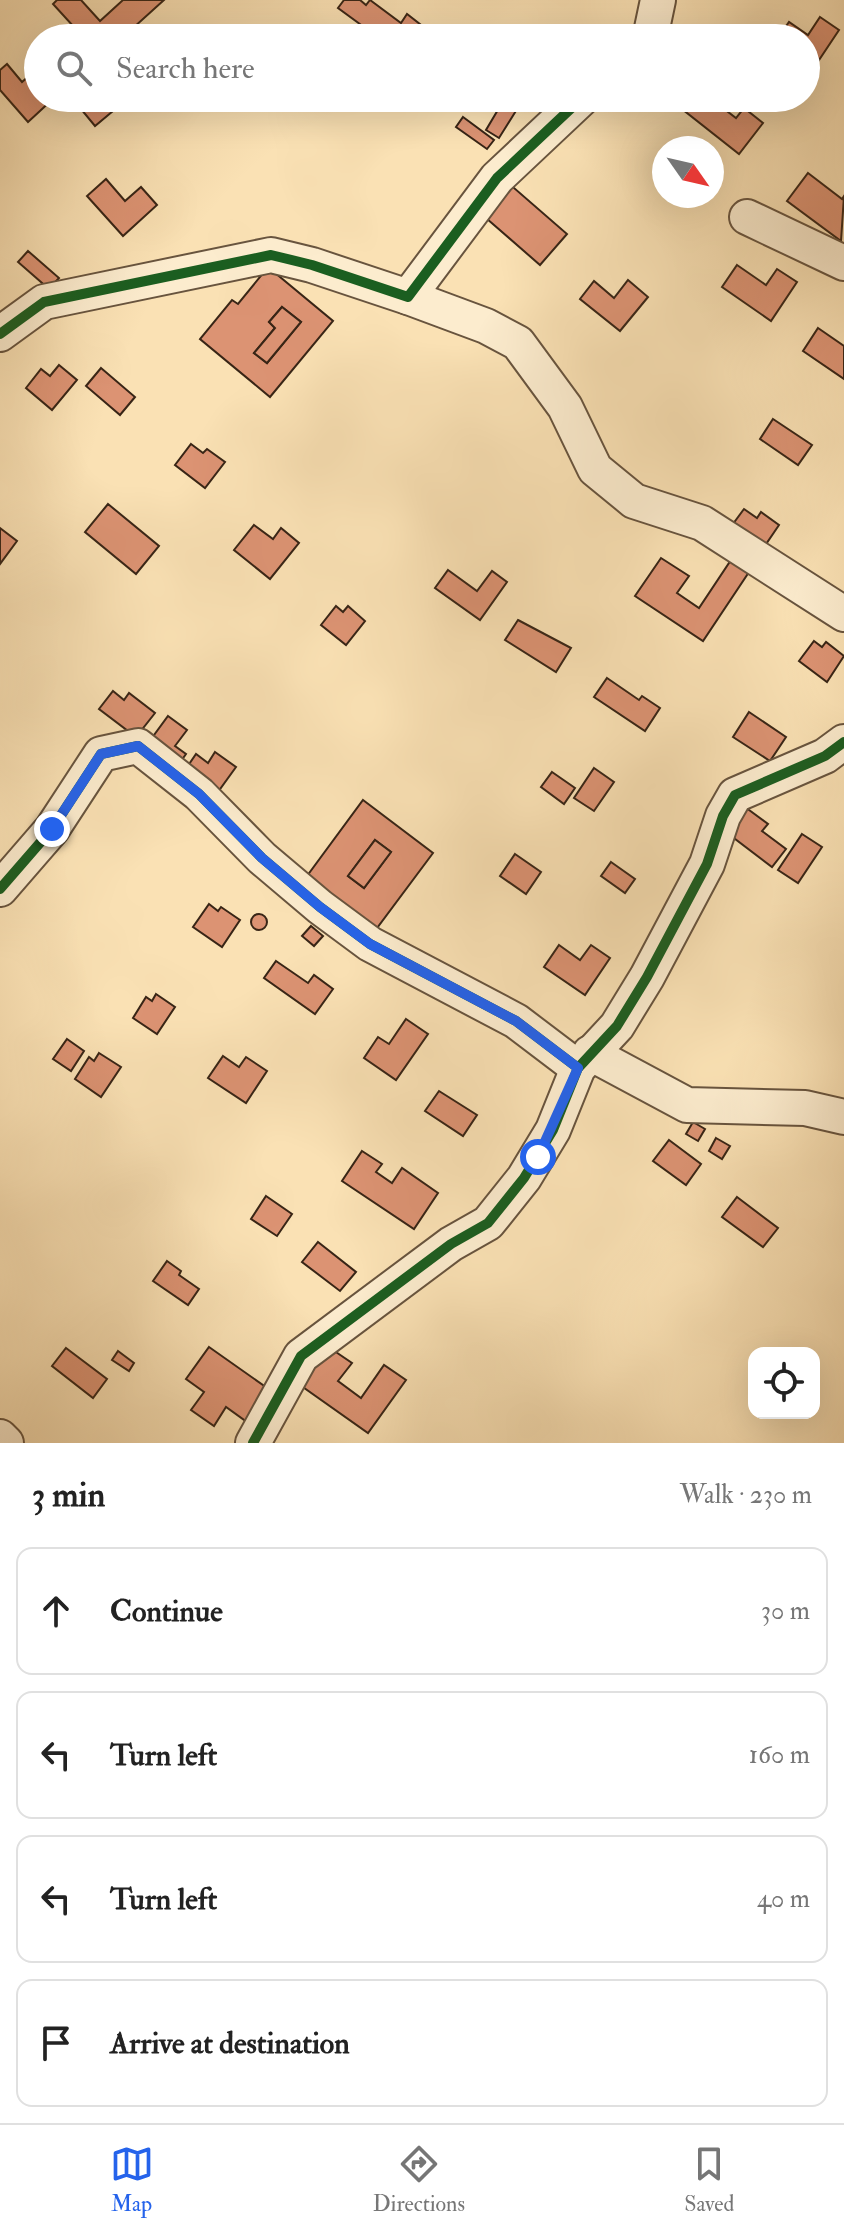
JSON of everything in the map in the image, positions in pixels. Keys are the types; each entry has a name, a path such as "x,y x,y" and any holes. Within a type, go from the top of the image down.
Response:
{"street":[{"path":"653,24 658,0"},
{"path":"408,297 497,178 567,112"},
{"path":"747,217 844,263"},
{"path":"0,334 44,302 271,255 312,265 486,326 518,343 565,407 595,469 634,501 702,523 844,614"},
{"path":"0,889 52,829 101,754 138,746 199,794 262,858 370,944 516,1021 584,1061 687,1105 805,1108 844,1117"},
{"path":"253,1443 301,1356 451,1244 488,1223 538,1157 584,1061 617,1026 647,977 707,864 723,816 735,795 838,757"},
{"path":"0,1437 6,1443"}],"building":[{"path":"57,0 81,0 100,21 123,0 164,0 137,24 71,24 53,4"},
{"path":"344,0 360,0 366,5 370,0 401,23 407,14 420,24 360,24 338,8"},
{"path":"820,17 839,30 820,58 820,24 815,24"},
{"path":"7,64 22,82 24,80 24,112 39,112 28,122 0,90 0,70"},
{"path":"83,112 112,112 95,126"},
{"path":"497,112 515,112 499,138 486,130"},
{"path":"686,112 728,112 736,118 741,112 749,112 763,123 739,154 724,142 724,136 716,136"},
{"path":"463,117 494,140 487,149 456,127"},
{"path":"808,173 842,199 844,196 841,241 787,201"},
{"path":"106,179 125,201 141,187 157,205 123,236 87,196"},
{"path":"506,181 567,234 540,265 479,212"},
{"path":"28,251 59,278 49,289 18,262"},
{"path":"737,265 766,285 777,269 797,282 771,321 722,287"},
{"path":"268,267 333,321 270,397 200,339 232,300 238,304","holes":["282,307 301,322 267,363 254,353 275,328 269,322"]},
{"path":"628,280 648,297 620,331 580,299 594,281 614,298"},
{"path":"282,307 301,322 267,363 254,353 275,328 269,322"},
{"path":"818,328 844,346 844,379 803,351"},
{"path":"59,365 77,380 52,410 26,388 41,369 50,376"},
{"path":"101,368 135,397 120,415 86,386"},
{"path":"773,419 812,445 798,465 760,439"},
{"path":"191,444 203,453 207,449 225,462 205,488 175,465"},
{"path":"108,504 159,546 136,574 85,532"},
{"path":"744,509 757,518 761,512 779,525 762,550 730,528"},
{"path":"254,525 273,539 281,528 299,543 270,579 234,550"},
{"path":"0,528 17,541 0,564"},
{"path":"735,554 753,566 703,641 635,596 661,558 689,576 677,593 699,608"},
{"path":"448,570 477,591 492,571 507,582 480,620 435,588"},
{"path":"336,606 343,612 348,606 365,621 346,645 321,625"},
{"path":"518,620 571,648 556,672 505,640"},
{"path":"814,641 822,647 826,642 844,656 827,682 799,661"},
{"path":"607,678 639,700 642,696 660,708 645,731 594,697"},
{"path":"113,691 124,700 129,693 155,713 136,737 99,709"},
{"path":"749,712 786,737 770,761 733,737"},
{"path":"168,716 187,730 175,746 186,754 176,768 146,746"},
{"path":"215,752 236,767 215,796 183,773 196,754 208,763"},
{"path":"594,768 614,782 594,811 574,798"},
{"path":"552,772 575,788 564,804 541,787"},
{"path":"363,800 433,853 377,928 307,876","holes":["375,840 391,852 364,888 348,876"]},
{"path":"745,807 768,824 762,831 786,849 772,867 726,832"},
{"path":"802,834 822,847 798,883 778,870"},
{"path":"375,840 391,852 364,888 348,876"},
{"path":"515,854 541,872 526,894 500,876"},
{"path":"611,862 635,879 625,893 601,876"},
{"path":"209,904 218,911 221,907 240,920 222,947 193,927"},
{"path":"256,914 262,914 267,922 265,928 256,930 251,925 251,919"},
{"path":"311,926 323,936 314,946 302,936"},
{"path":"559,945 580,960 591,945 610,958 585,995 544,967"},
{"path":"276,961 308,983 314,975 333,989 315,1014 264,978"},
{"path":"156,994 175,1007 157,1034 133,1018 146,997 152,1001"},
{"path":"406,1019 428,1034 396,1080 364,1058 378,1037 389,1044"},
{"path":"67,1039 84,1051 71,1071 53,1059"},
{"path":"99,1053 121,1067 101,1097 75,1079 89,1057 94,1061"},
{"path":"223,1056 239,1067 246,1057 267,1071 246,1103 208,1078"},
{"path":"439,1091 477,1115 463,1136 425,1111"},
{"path":"693,1122 705,1129 698,1141 686,1134"},
{"path":"716,1138 730,1146 722,1159 709,1151"},
{"path":"669,1140 701,1164 686,1185 653,1161"},
{"path":"362,1151 382,1164 376,1172 392,1183 402,1168 438,1193 414,1229 342,1181"},
{"path":"266,1196 292,1214 277,1236 251,1219"},
{"path":"737,1197 778,1228 763,1247 722,1217"},
{"path":"318,1242 356,1272 340,1291 302,1262"},
{"path":"167,1261 181,1271 179,1275 199,1289 188,1305 153,1281"},
{"path":"327,1346 352,1363 338,1381 361,1398 384,1365 406,1380 368,1433 300,1385"},
{"path":"209,1347 270,1390 247,1422 226,1407 214,1426 191,1410 204,1392 186,1379"},
{"path":"66,1348 107,1379 93,1398 52,1366"},
{"path":"118,1351 134,1363 129,1371 112,1360"}],"cycle path":[{"path":"0,334 44,302 271,255 312,265 408,297 497,178 567,112"},
{"path":"253,1443 301,1356 451,1244 488,1223 524,1178 553,1130 578,1068 617,1026 647,977 707,864 723,816 735,795 825,756 844,742"},
{"path":"0,889 52,829 101,754 138,746 199,794 262,858 370,944 516,1021 578,1068"}],"route":[{"path":"52,829 101,754 138,746 199,794 262,858 370,944 516,1021 578,1068 553,1130 538,1157"}]}
